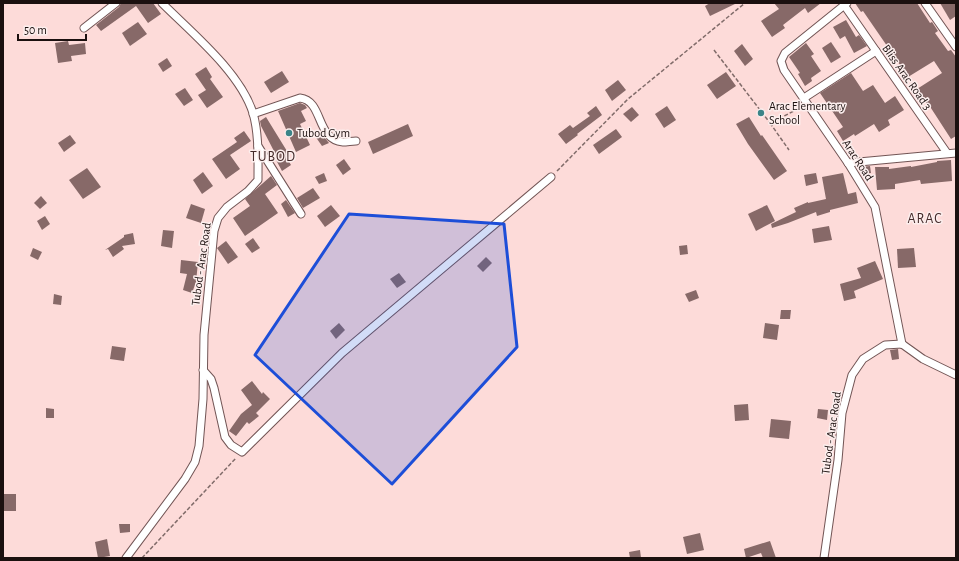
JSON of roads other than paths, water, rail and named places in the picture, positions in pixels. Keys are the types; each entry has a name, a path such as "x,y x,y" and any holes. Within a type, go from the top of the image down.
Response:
{"street":[{"path":"84,28 116,3"},
{"name":"Tubod - Arac Road","path":"126,558 185,479 195,462 199,446 203,399 204,335 214,231 218,218 227,207 248,191 258,180 258,146 253,114 243,91 228,71 204,44 162,3"},
{"path":"924,3 956,47"},
{"name":"Bliss Arac Road 3","path":"845,4 947,153"},
{"name":"Arac Road","path":"845,4 785,53 781,61 784,70 848,163 875,207 902,344"},
{"path":"804,98 876,51"},
{"path":"253,114 300,98 307,99 313,104 324,130 333,139 343,142 356,141"},
{"path":"258,146 301,214"},
{"path":"848,163 956,153"},
{"path":"203,370 211,380 214,388 226,437 231,445 242,452 342,354 551,177"},
{"path":"902,344 923,359 956,375"},
{"name":"Tubod - Arac Road","path":"824,558 838,460 842,412 852,375 863,359 885,345 902,344"}],"place":[{"name":"Arac Elementary School","path":"761,113"},
{"name":"Tubod Gym","path":"289,133"}],"district":[{"name":"TUBOD","path":"273,156"},
{"name":"ARAC","path":"925,218"}]}
